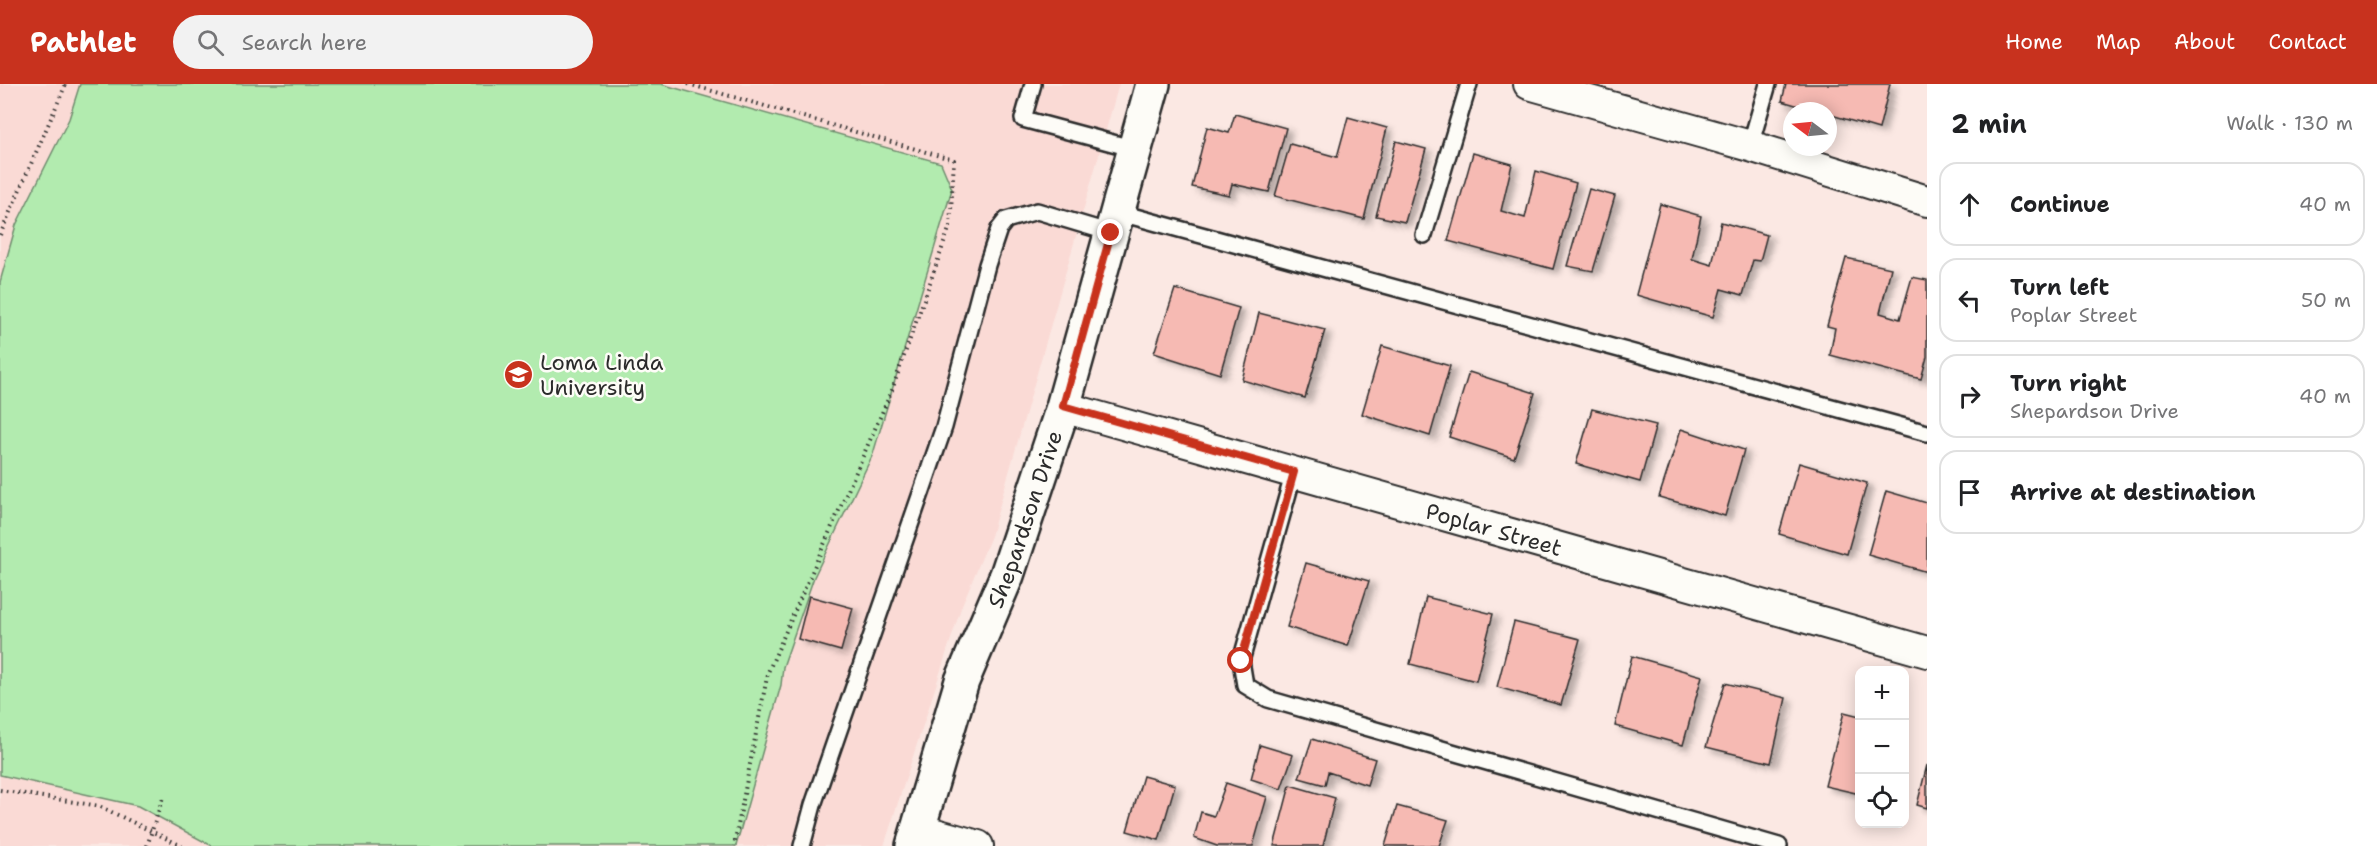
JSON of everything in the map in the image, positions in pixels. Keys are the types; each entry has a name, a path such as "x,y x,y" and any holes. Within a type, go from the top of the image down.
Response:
{"street":[{"name":"Shepardson Drive","path":"916,838 962,681 1007,575 1063,406 1153,84"},
{"path":"1548,87 1927,201"},
{"name":"Poplar Street","path":"1063,406 1927,652"},
{"path":"916,838 978,846"}],"lane":[{"path":"1033,84 1023,119 1135,149"},
{"path":"1424,235 1469,84"},
{"path":"1750,146 1768,84"},
{"path":"802,846 813,805 944,427 987,265 999,229 1006,220 1036,211 1114,223 1927,433"},
{"path":"1294,472 1241,661 1245,685 1268,699 1779,846"}],"path":[{"path":"0,235 66,84"},
{"path":"688,84 954,160 950,226 892,390 768,672 734,846"},
{"path":"0,790 99,806 182,846"},
{"path":"147,846 163,797"}],"shaded area":[{"name":"Loma Linda University","path":"0,84 1119,84 991,536 962,605 884,846 0,846"}],"green space":[{"name":"Loma Linda University","path":"80,84 661,84 941,163 952,189 873,454 814,577 783,667 781,685 736,846 212,846 138,806 0,775 0,282 16,225 69,119"}],"building":[{"path":"1786,84 1890,84 1879,129 1837,117 1837,102 1782,101"},
{"path":"1235,114 1286,128 1269,192 1232,184 1229,195 1192,187 1207,127 1229,133"},
{"path":"1348,117 1387,128 1364,219 1275,196 1290,144 1337,157"},
{"path":"1396,141 1426,149 1405,222 1376,216"},
{"path":"1473,153 1512,164 1501,211 1525,218 1536,171 1576,183 1553,269 1448,241"},
{"path":"1589,189 1615,196 1593,271 1567,266"},
{"path":"1660,204 1701,216 1692,259 1712,265 1721,222 1767,235 1760,261 1753,260 1743,295 1721,289 1713,317 1636,295"},
{"path":"1846,258 1891,268 1880,313 1900,319 1912,277 1927,280 1927,357 1921,379 1830,355 1835,328 1827,326"},
{"path":"1175,289 1239,308 1220,374 1154,353"},
{"path":"1259,313 1325,330 1305,398 1242,380"},
{"path":"1382,346 1450,366 1430,436 1362,414"},
{"path":"1469,372 1535,393 1514,458 1449,437"},
{"path":"1592,409 1656,425 1640,482 1576,464"},
{"path":"1681,429 1744,450 1725,516 1659,497"},
{"path":"1799,463 1867,483 1847,554 1779,534"},
{"path":"1886,491 1927,503 1927,572 1868,555"},
{"path":"1306,563 1369,581 1348,646 1287,627"},
{"path":"809,596 853,608 841,651 798,639"},
{"path":"1426,597 1493,614 1476,681 1410,664"},
{"path":"1514,622 1580,639 1561,705 1497,687"},
{"path":"1632,656 1702,676 1683,745 1615,726"},
{"path":"1725,683 1786,698 1771,763 1706,747"},
{"path":"1844,712 1855,715 1855,793 1825,786"},
{"path":"1312,739 1375,759 1367,785 1328,772 1325,785 1299,778"},
{"path":"1260,745 1293,755 1281,789 1251,779"},
{"path":"1927,765 1927,808 1917,805"},
{"path":"1143,776 1175,785 1159,840 1127,831"},
{"path":"1226,783 1267,797 1253,846 1217,846 1194,838 1201,812 1214,816"},
{"path":"1290,785 1335,798 1323,846 1274,846"},
{"path":"1397,806 1448,820 1439,846 1385,846"}],"place":[{"name":"Loma Linda University","path":"519,375"}],"route":[{"path":"1111,233 1063,406 1294,472 1241,661"}]}
